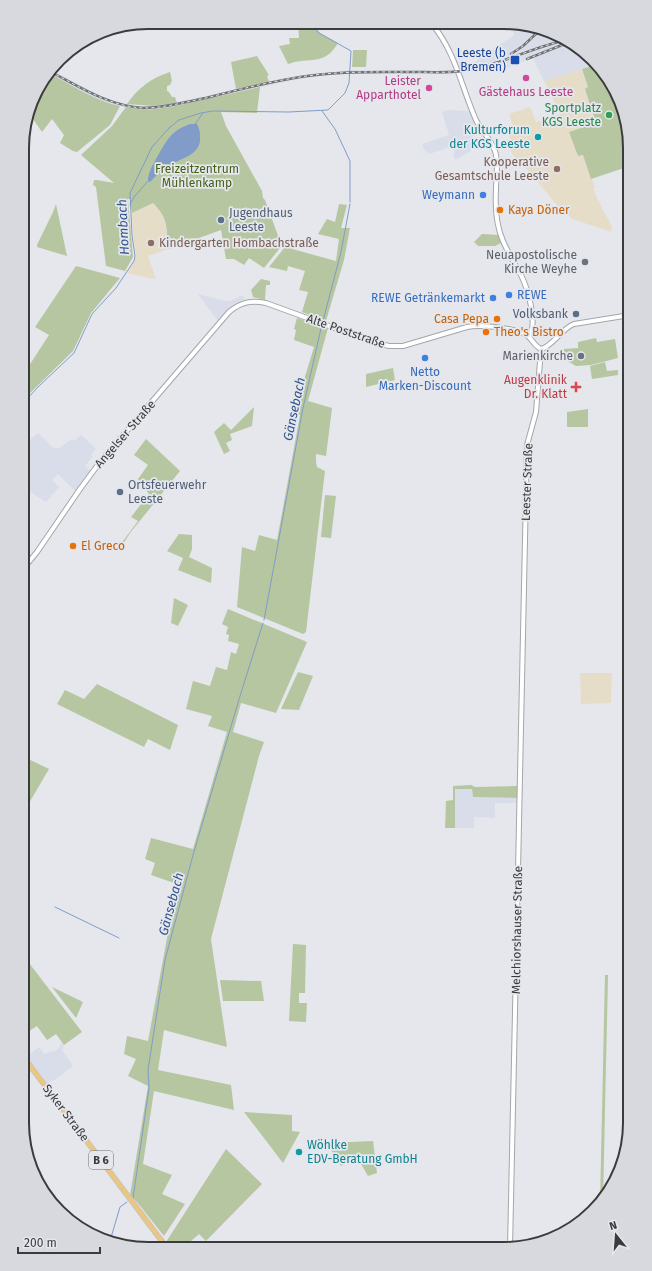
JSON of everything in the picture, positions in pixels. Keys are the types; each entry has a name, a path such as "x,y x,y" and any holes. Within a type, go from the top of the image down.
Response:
{"main road":[{"name":"Syker Straße","path":"29,1064 162,1242"}],"street":[{"path":"436,29 442,37 459,71 476,120 494,149 497,160 495,202 497,216 502,239 522,276 528,294 533,327 528,336 537,346 542,349 549,345 566,328 574,324 623,316"},
{"name":"Alte Poststraße","path":"235,307 246,302 257,301 266,303 373,342 389,346 403,346 472,326 520,332 528,336"},
{"name":"Angelser Straße","path":"29,562 100,462 235,307"},
{"name":"Leester Straße","path":"524,611 527,445 536,412 542,349"},
{"name":"Melchiorshauser Straße","path":"510,1242 524,611"}],"shaded area":[{"path":"512,29 542,35 557,41 583,58 591,66 544,81 533,58 506,68 480,72 366,73 327,75 289,81 179,106 146,110 107,103 54,76 56,72 100,96 115,102 140,106 164,105 298,76 351,70 437,71 473,68 469,66 514,35"},
{"name":"Kooperative Gesamtschule Leeste","path":"582,69 588,88 585,89 596,123 570,132 578,156 583,155 595,187 593,188 612,227 611,232 572,219 556,204 533,176 512,154 510,148 513,147 508,132 514,130 509,114 530,107 536,122 560,114 544,81"},
{"path":"449,110 470,112 475,123 468,128 476,143 469,148 471,151 455,160 453,146 429,154 423,148 423,144 449,135 442,112"},
{"name":"Kindergarten Hombachstraße","path":"153,203 164,216 169,249 148,256 156,279 127,273 136,256 132,213"},
{"path":"198,294 225,301 231,301 242,295 244,299 231,307 218,321"},
{"path":"38,433 53,448 59,448 72,439 74,441 81,435 96,449 91,455 93,456 85,466 91,471 75,491 58,474 52,480 59,487 46,502 30,492 29,493 29,441"},
{"path":"580,673 612,673 611,703 581,704"},
{"path":"454,789 472,789 473,797 518,798 518,803 495,803 495,818 474,817 474,828 455,828"},
{"path":"62,1043 64,1045 62,1050 73,1066 48,1084 29,1059 29,1054 39,1047 44,1054 57,1050"}],"green space":[{"path":"298,29 316,29 320,33 338,43 333,50 322,58 288,64 279,46 290,44 289,38 299,38"},
{"path":"353,50 367,50 366,67 352,67"},
{"path":"257,56 269,75 267,76 269,82 236,89 231,62"},
{"name":"Sportplatz KGS Leeste","path":"591,66 603,82 611,95 617,110 622,132 623,168 591,179 583,155 578,156 569,132 596,123 585,89 588,87 582,69"},
{"path":"170,72 172,81 170,85 167,86 167,91 172,97 175,97 177,103 153,106 127,104 146,84 157,77"},
{"path":"54,76 93,97 120,106 110,125 77,152 60,143 64,135 52,119 42,132 33,118 41,95"},
{"name":"Freizeitzentrum Mühlenkamp","path":"260,87 257,113 221,112 226,126 262,191 263,198 281,244 280,248 264,268 249,258 244,265 234,259 226,259 221,230 169,249 166,224 162,214 153,203 132,213 130,199 128,199 133,257 125,271 106,266 96,187 93,185 94,180 114,183 81,155 112,126 126,107 146,110 171,107"},
{"path":"56,204 67,256 37,247"},
{"path":"339,204 347,205 341,228 350,228 344,260 326,321 302,312 308,292 299,290 305,271 288,266 287,271 269,267 285,247 336,261 339,239 318,234 327,219 335,222"},
{"path":"482,234 499,235 501,243 495,246 478,246 474,242"},
{"path":"76,266 120,278 91,313 73,351 29,394 29,366 49,335 35,327"},
{"path":"261,279 270,281 270,285 266,285 265,300 253,297 251,290"},
{"path":"297,318 328,328 308,401 332,408 326,456 316,454 317,467 325,471 306,632 303,634 237,607 242,547 255,551 259,535 277,540 300,415 294,413 314,347 294,340 296,330 294,329"},
{"path":"596,338 597,342 615,339 618,358 591,365 576,366 564,359 564,349 578,348 578,342"},
{"path":"605,362 607,371 618,370 618,375 592,379 590,366"},
{"path":"393,368 395,380 366,387 366,374"},
{"path":"254,407 252,426 230,434 232,440 226,443 230,451 224,454 214,432 224,423 231,430"},
{"path":"588,409 588,427 567,427 567,412"},
{"path":"146,439 180,471 130,533 121,547 120,545 138,521 131,517 149,494 138,479 148,465 134,455"},
{"path":"325,495 336,496 331,538 321,537"},
{"path":"179,534 192,535 192,549 189,557 212,568 211,583 178,570 183,558 167,551"},
{"path":"174,598 188,605 178,626 171,623"},
{"path":"228,609 307,642 276,713 241,703 233,732 264,742 211,939 227,1047 164,1030 158,1070 231,1085 234,1110 154,1091 143,1164 172,1175 162,1194 185,1204 164,1236 130,1195 148,1086 128,1076 136,1059 124,1054 127,1036 148,1041 177,884 151,875 155,863 145,859 151,838 193,849 227,732 208,726 212,716 186,709 193,681 210,686 216,667 227,670 231,652 236,654 239,644 228,641 229,635 226,634 228,627 222,624"},
{"path":"298,672 313,676 299,710 281,709"},
{"path":"97,684 178,725 170,750 148,739 144,747 57,704 65,690 84,699"},
{"path":"29,759 49,769 29,803"},
{"path":"471,785 475,787 518,786 518,798 473,797 472,789 455,789 455,828 445,828 446,801 453,800 453,786"},
{"path":"293,944 306,945 305,993 299,993 299,1003 307,1003 306,1022 289,1021"},
{"path":"29,963 82,1032 64,1045 56,1034 47,1040 37,1026 29,1031"},
{"path":"605,975 608,975 603,1188 600,1193"},
{"path":"220,980 261,981 264,1001 223,1001"},
{"path":"52,987 83,1002 76,1018"},
{"path":"244,1112 292,1115 292,1131 300,1132 283,1163"},
{"path":"373,1141 377,1173 368,1176 357,1157 341,1166 327,1143"},
{"path":"226,1149 262,1184 206,1241 199,1234 190,1242 166,1242"}],"water":[{"path":"190,124 197,124 199,128 200,143 198,148 189,156 166,167 150,182 148,181 151,169 168,139 177,130"}],"waterway":[{"name":"Hombach","path":"29,397 74,353 92,314 116,288 134,261 135,256 132,235 130,193 152,147 169,128 179,120 213,111 289,112 328,110 345,93 349,83 351,51 319,33 315,29"},
{"name":"Gänsebach","path":"322,111 335,129 350,161 350,202"},
{"path":"195,124 203,113"},
{"path":"130,205 134,197 148,181"},
{"name":"Gänsebach","path":"323,321 341,252 350,204"},
{"name":"Gänsebach","path":"264,620 303,408 322,324"},
{"name":"Gänsebach","path":"133,1198 149,1088 148,1070 165,960 193,855 263,623"},
{"path":"55,907 119,938"},
{"name":"Gänsebach","path":"111,1236 120,1207 127,1202"}],"railway":[{"path":"511,54 523,46 536,33"},
{"path":"55,74 95,95 118,104 151,108 206,98 288,79 314,75 356,72 444,72 476,69 559,42"},
{"path":"527,59 563,45"}],"place":[{"name":"Leeste (b Bremen)","path":"515,60"},
{"name":"Gästehaus Leeste","path":"526,78"},
{"name":"Leister Apparthotel","path":"429,88"},
{"name":"Sportplatz KGS Leeste","path":"609,115"},
{"name":"Kulturforum der KGS Leeste","path":"538,137"},
{"name":"Kooperative Gesamtschule Leeste","path":"557,169"},
{"name":"Weymann","path":"483,195"},
{"name":"Kaya Döner","path":"500,210"},
{"name":"Jugendhaus Leeste","path":"221,220"},
{"name":"Kindergarten Hombachstraße","path":"151,243"},
{"name":"Neuapostolische Kirche Weyhe","path":"585,262"},
{"name":"REWE","path":"509,295"},
{"name":"REWE Getränkemarkt","path":"493,298"},
{"name":"Volksbank","path":"576,314"},
{"name":"Casa Pepa","path":"497,319"},
{"name":"Theo's Bistro","path":"486,332"},
{"name":"Marienkirche","path":"581,356"},
{"name":"Netto Marken-Discount","path":"425,358"},
{"name":"Augenklinik Dr. Klatt","path":"576,387"},
{"name":"Ortsfeuerwehr Leeste","path":"120,492"},
{"name":"El Greco","path":"73,546"},
{"name":"Wöhlke EDV-Beratung GmbH","path":"299,1152"}]}
